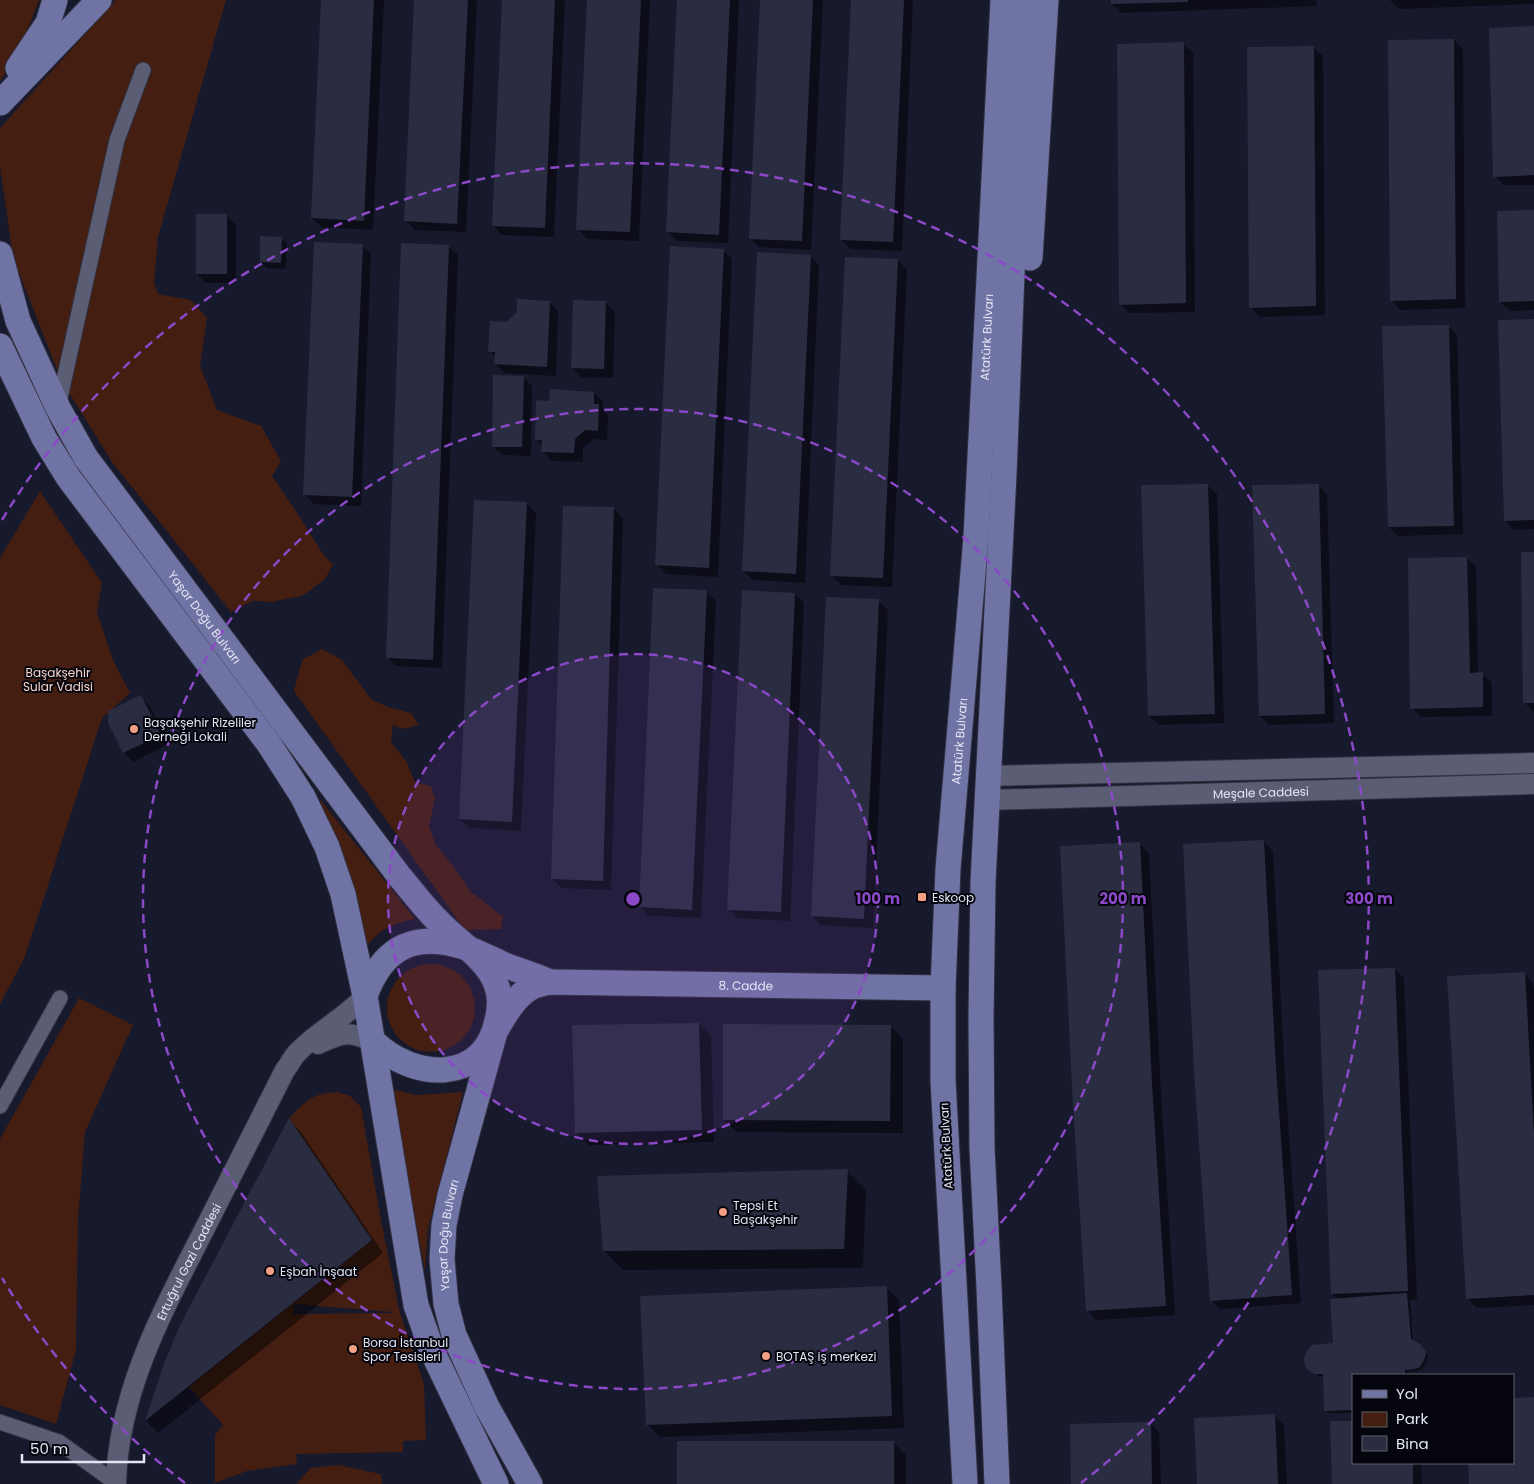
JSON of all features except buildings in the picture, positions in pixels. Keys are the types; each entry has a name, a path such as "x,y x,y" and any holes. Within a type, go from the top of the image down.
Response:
{"main road":[{"path":"0,95 48,23 56,0"},
{"path":"0,104 99,0"},
{"path":"976,537 967,442 990,0"},
{"name":"Atatürk Bulvarı","path":"965,1484 943,1080 943,988 948,869 976,537 1003,0"},
{"name":"Atatürk Bulvarı","path":"997,1484 990,1287 982,1148 981,1008 983,882 1004,474 1023,0"},
{"path":"1004,474 1022,384 1046,0"},
{"name":"Yaşar Doğu Bulvarı","path":"0,254 18,321 58,408 86,458 400,877 439,923 483,963 496,984 500,1011 450,1195 444,1225 442,1259 446,1304 454,1335 487,1407 530,1484"},
{"name":"Yaşar Doğu Bulvarı","path":"0,346 44,438 68,477 269,744 303,797 327,847 343,894 365,996 371,1036 374,1042 416,1305 433,1353 496,1484"},
{"path":"956,771 988,788"},
{"name":"Yaşar Doğu Bulvarı","path":"365,996 369,985 383,962 405,945 420,941 438,941 465,948"},
{"path":"465,948 550,982"},
{"name":"Yaşar Doğu Bulvarı","path":"374,1042 390,1056 413,1067 429,1071 447,1070 463,1065 482,1051 508,1010 526,991 534,986 550,982"},
{"name":"8. Cadde","path":"550,982 943,988"}],"street":[{"path":"58,408 117,140 143,70"},
{"name":"Meşale Caddesi","path":"988,788 1534,763"},
{"name":"Meşale Caddesi","path":"988,788 1534,784"},
{"name":"Ertuğrul Gazi Caddesi","path":"116,1484 118,1447 128,1403 140,1364 169,1299 285,1070 297,1052 312,1038 353,1009 365,996"},
{"path":"0,1106 60,998"},
{"path":"297,1052 348,1033 359,1035 374,1042"},
{"path":"0,1422 59,1442 116,1484"}],"green space":[{"path":"0,0 39,0 20,49 0,81"},
{"path":"116,0 226,0 158,237 154,283 158,294 191,300 207,318 200,366 217,410 261,426 281,461 272,476 323,554 333,565 324,580 302,596 271,602 252,601 231,612 112,462 61,380 13,257 0,166 0,128"},
{"name":"Başakşehir Sular Vadisi","path":"40,491 102,583 97,612 113,660 130,693 102,718 24,959 0,1004 0,558"},
{"path":"322,649 342,660 371,699 388,707 411,713 419,725 403,729 393,725 391,742 406,761 415,782 431,786 435,799 429,826 435,844 470,891 503,917 501,929 465,930 294,691 302,660"},
{"path":"319,798 415,919 382,931 366,947 353,884"},
{"path":"431,964 448,967 462,977 472,991 475,1008 472,1025 462,1039 448,1049 431,1052 414,1049 400,1039 390,1025 387,1008 390,991 400,977 414,967"},
{"path":"79,998 133,1025 85,1132 78,1218 76,1350 56,1424 0,1405 0,1139"},
{"path":"390,1089 417,1095 463,1092 428,1229 425,1271"},
{"path":"337,1092 350,1096 361,1107 400,1313 424,1384 426,1440 403,1441 403,1452 296,1454 297,1464 247,1471 215,1483 215,1435 223,1425 189,1387 372,1240 289,1118 315,1096","holes":["294,1304 392,1313 293,1314"]},
{"path":"338,1465 381,1474 382,1484 296,1484 311,1468"}],"place":[{"name":"Başakşehir Rizeliler Derneği Lokali","path":"134,729"},
{"name":"Eskoop","path":"922,897"},
{"name":"Tepsi Et Başakşehir","path":"723,1212"},
{"name":"Eşbah İnşaat","path":"270,1271"},
{"name":"Borsa İstanbul Spor Tesisleri","path":"353,1349"},
{"name":"BOTAŞ iş merkezi","path":"766,1356"}]}
